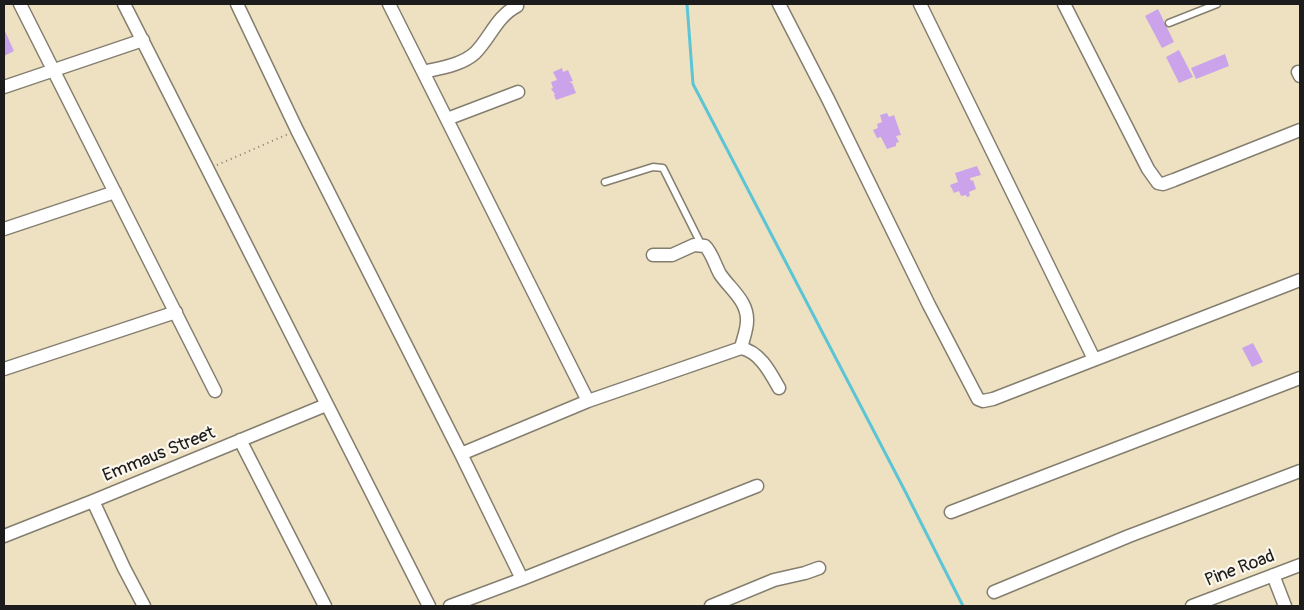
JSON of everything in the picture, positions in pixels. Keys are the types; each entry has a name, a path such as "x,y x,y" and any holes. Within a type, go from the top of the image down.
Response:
{"street":[{"path":"20,4 216,391"},
{"path":"124,4 429,606"},
{"path":"237,4 297,130 522,579"},
{"path":"389,4 588,401"},
{"path":"779,4 828,99 928,304 978,399 983,401 993,399 1300,280"},
{"path":"920,4 1094,359"},
{"path":"1064,4 1148,169 1158,183 1163,184 1174,180 1300,130"},
{"path":"423,72 452,65 473,54 503,16 516,6"},
{"path":"4,87 143,40"},
{"path":"447,119 518,92"},
{"path":"4,230 115,192"},
{"path":"653,255 672,255 694,245 701,244 709,250 721,276 740,299 746,312 746,328 741,348"},
{"path":"4,369 176,312"},
{"path":"461,454 588,401 741,348 754,353 770,372 779,388"},
{"path":"951,512 1300,378"},
{"name":"Emmaus Street","path":"4,536 326,405"},
{"path":"240,440 325,606"},
{"path":"994,592 1129,536 1300,470"},
{"path":"450,606 757,486"},
{"path":"93,501 144,606"},
{"name":"Pine Road","path":"1192,606 1300,565"},
{"path":"711,606 774,580 819,568"},
{"path":"1273,576 1285,606"}],"lane":[{"path":"1169,23 1217,4"},
{"path":"605,182 653,167 663,168 701,244"}],"path":[{"path":"208,170 297,130"}],"building":[{"path":"1158,9 1174,42 1162,48 1145,16"},
{"path":"4,29 14,51 4,56"},
{"path":"1179,50 1193,77 1179,83 1166,57"},
{"path":"1225,54 1229,66 1196,79 1191,68"},
{"path":"562,68 563,72 568,70 573,81 569,82 572,83 576,93 556,100 555,94 551,89 553,88 551,82 557,80 553,72"},
{"path":"887,113 889,117 894,115 901,135 896,136 899,142 896,143 896,146 887,149 881,137 877,138 873,130 878,128 877,124 882,122 880,115"},
{"path":"977,166 981,175 970,178 971,181 973,180 976,189 969,192 970,196 967,197 966,195 961,196 959,191 954,193 950,185 958,182 955,173"},
{"path":"1253,343 1263,362 1252,367 1242,348"}],"waterway":[{"path":"687,4 693,84 963,606"}]}
